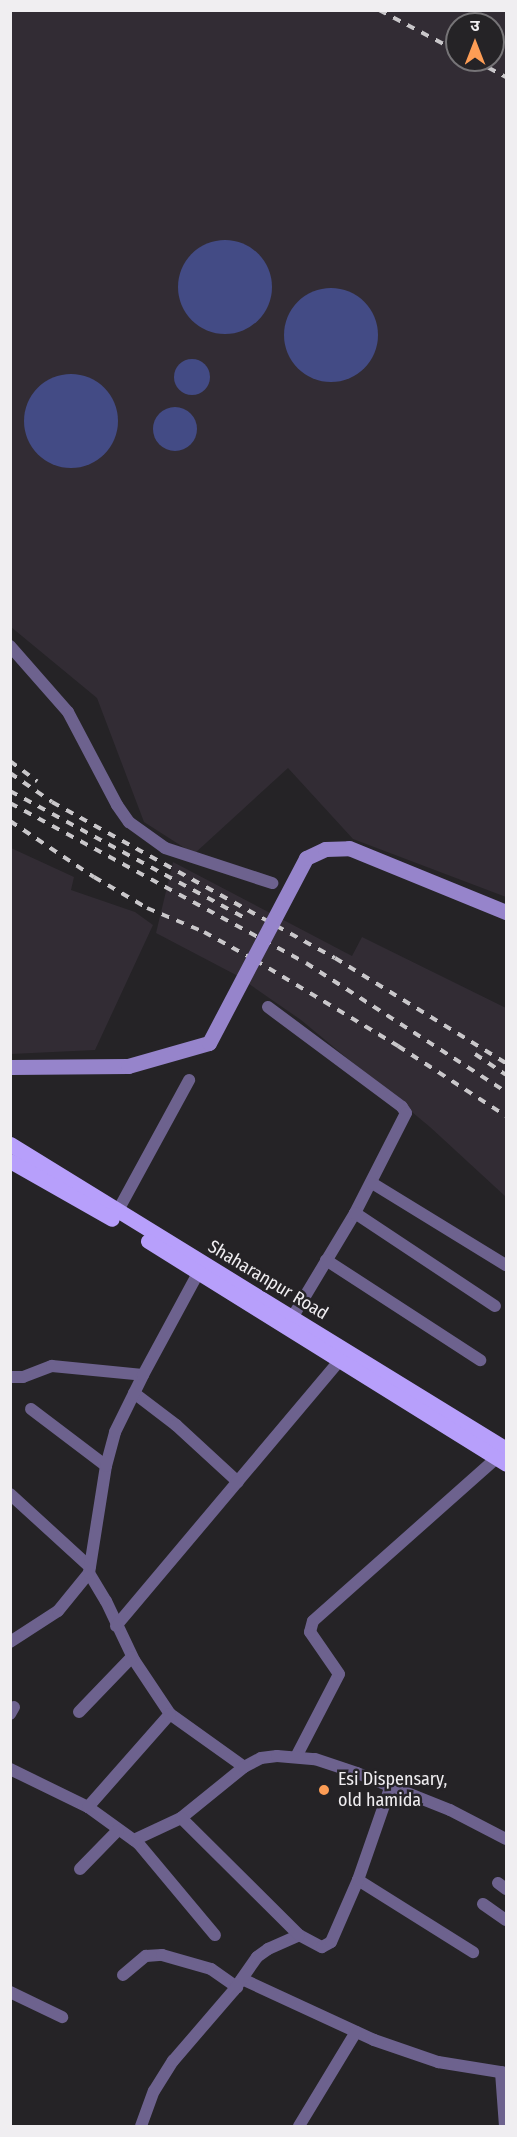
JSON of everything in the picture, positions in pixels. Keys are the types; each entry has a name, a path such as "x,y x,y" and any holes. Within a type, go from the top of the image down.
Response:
{"main road":[{"path":"10,1067 128,1066 209,1043 306,858 325,849 349,848 507,912"},
{"name":"Shaharanpur Road","path":"10,1144 116,1216 201,1268 339,1360 504,1455"},
{"name":"Shaharanpur Road","path":"10,1161 116,1216"},
{"name":"Shaharanpur Road","path":"201,1268 292,1318 504,1455"}],"street":[{"path":"10,646 68,712 117,805 129,822 165,848 272,883"},
{"path":"268,1007 405,1110 405,1118 372,1182 292,1318"},
{"path":"116,1216 189,1080"},
{"path":"372,1182 507,1265"},
{"path":"355,1213 495,1306"},
{"path":"326,1260 480,1359"},
{"path":"13,1636 58,1611 90,1570 106,1466 115,1432 142,1375 201,1268"},
{"path":"116,1626 339,1360"},
{"path":"10,1377 23,1377 52,1366 142,1375"},
{"path":"134,1393 176,1425 238,1482"},
{"path":"31,1408 106,1466"},
{"path":"296,1757 339,1674 310,1632 313,1621 504,1455"},
{"path":"10,1494 90,1570 132,1658 170,1714 244,1767"},
{"path":"79,1712 132,1658"},
{"path":"88,1807 170,1714"},
{"path":"134,1840 181,1818 244,1767 261,1758 296,1757 315,1759 450,1810 507,1839"},
{"path":"10,1768 88,1807 134,1840 148,1852 215,1935"},
{"path":"181,1818 299,1935 319,1946 329,1946 358,1880 390,1788"},
{"path":"80,1869 118,1830"},
{"path":"358,1880 473,1952"},
{"path":"483,1904 507,1920"},
{"path":"141,2127 154,2091 173,2061 239,1983 261,1953 299,1935"},
{"path":"123,1976 146,1956 162,1955 211,1969 356,2032 438,2062 504,2072 505,2127"},
{"path":"10,1992 62,2017"},
{"path":"299,2127 356,2032"}],"shaded area":[{"path":"10,11 506,11 506,897 353,839 288,768 194,854 144,822 97,698 11,627"},
{"path":"11,848 74,877 71,890 135,912 153,925 95,1050 11,1054"},
{"path":"173,862 352,956 362,937 506,1008 506,1197 430,1127 301,1020 236,975 156,933"}],"water":[{"path":"225,240 243,243 258,254 269,269 272,287 269,305 258,320 243,331 225,334 207,331 192,320 181,305 178,287 181,269 192,254 207,243"},
{"path":"331,288 349,291 364,302 375,317 378,335 375,353 364,368 349,379 331,382 313,379 298,368 287,353 284,335 287,317 298,302 313,291"},
{"path":"192,359 205,364 210,377 205,390 192,395 179,390 174,377 179,364"},
{"path":"71,374 89,377 104,388 115,403 118,421 115,439 104,454 89,465 71,468 53,465 38,454 27,439 24,421 27,403 38,388 53,377"},
{"path":"175,407 184,408 191,413 196,420 196,438 191,445 184,450 175,451 166,450 159,445 154,438 153,429 154,420 159,413 166,408"}],"railway":[{"path":"379,10 445,45"},
{"path":"497,72 506,77"},
{"path":"10,761 37,781"},
{"path":"10,773 52,802 335,958 506,1063"},
{"path":"10,791 243,917"},
{"path":"10,803 306,963 506,1092"},
{"path":"10,821 94,877 147,908 204,932 255,960 398,1046 506,1116"},
{"path":"475,1054 506,1075"}],"place":[{"name":"Esi Dispensary, old hamida","path":"324,1790"}]}
